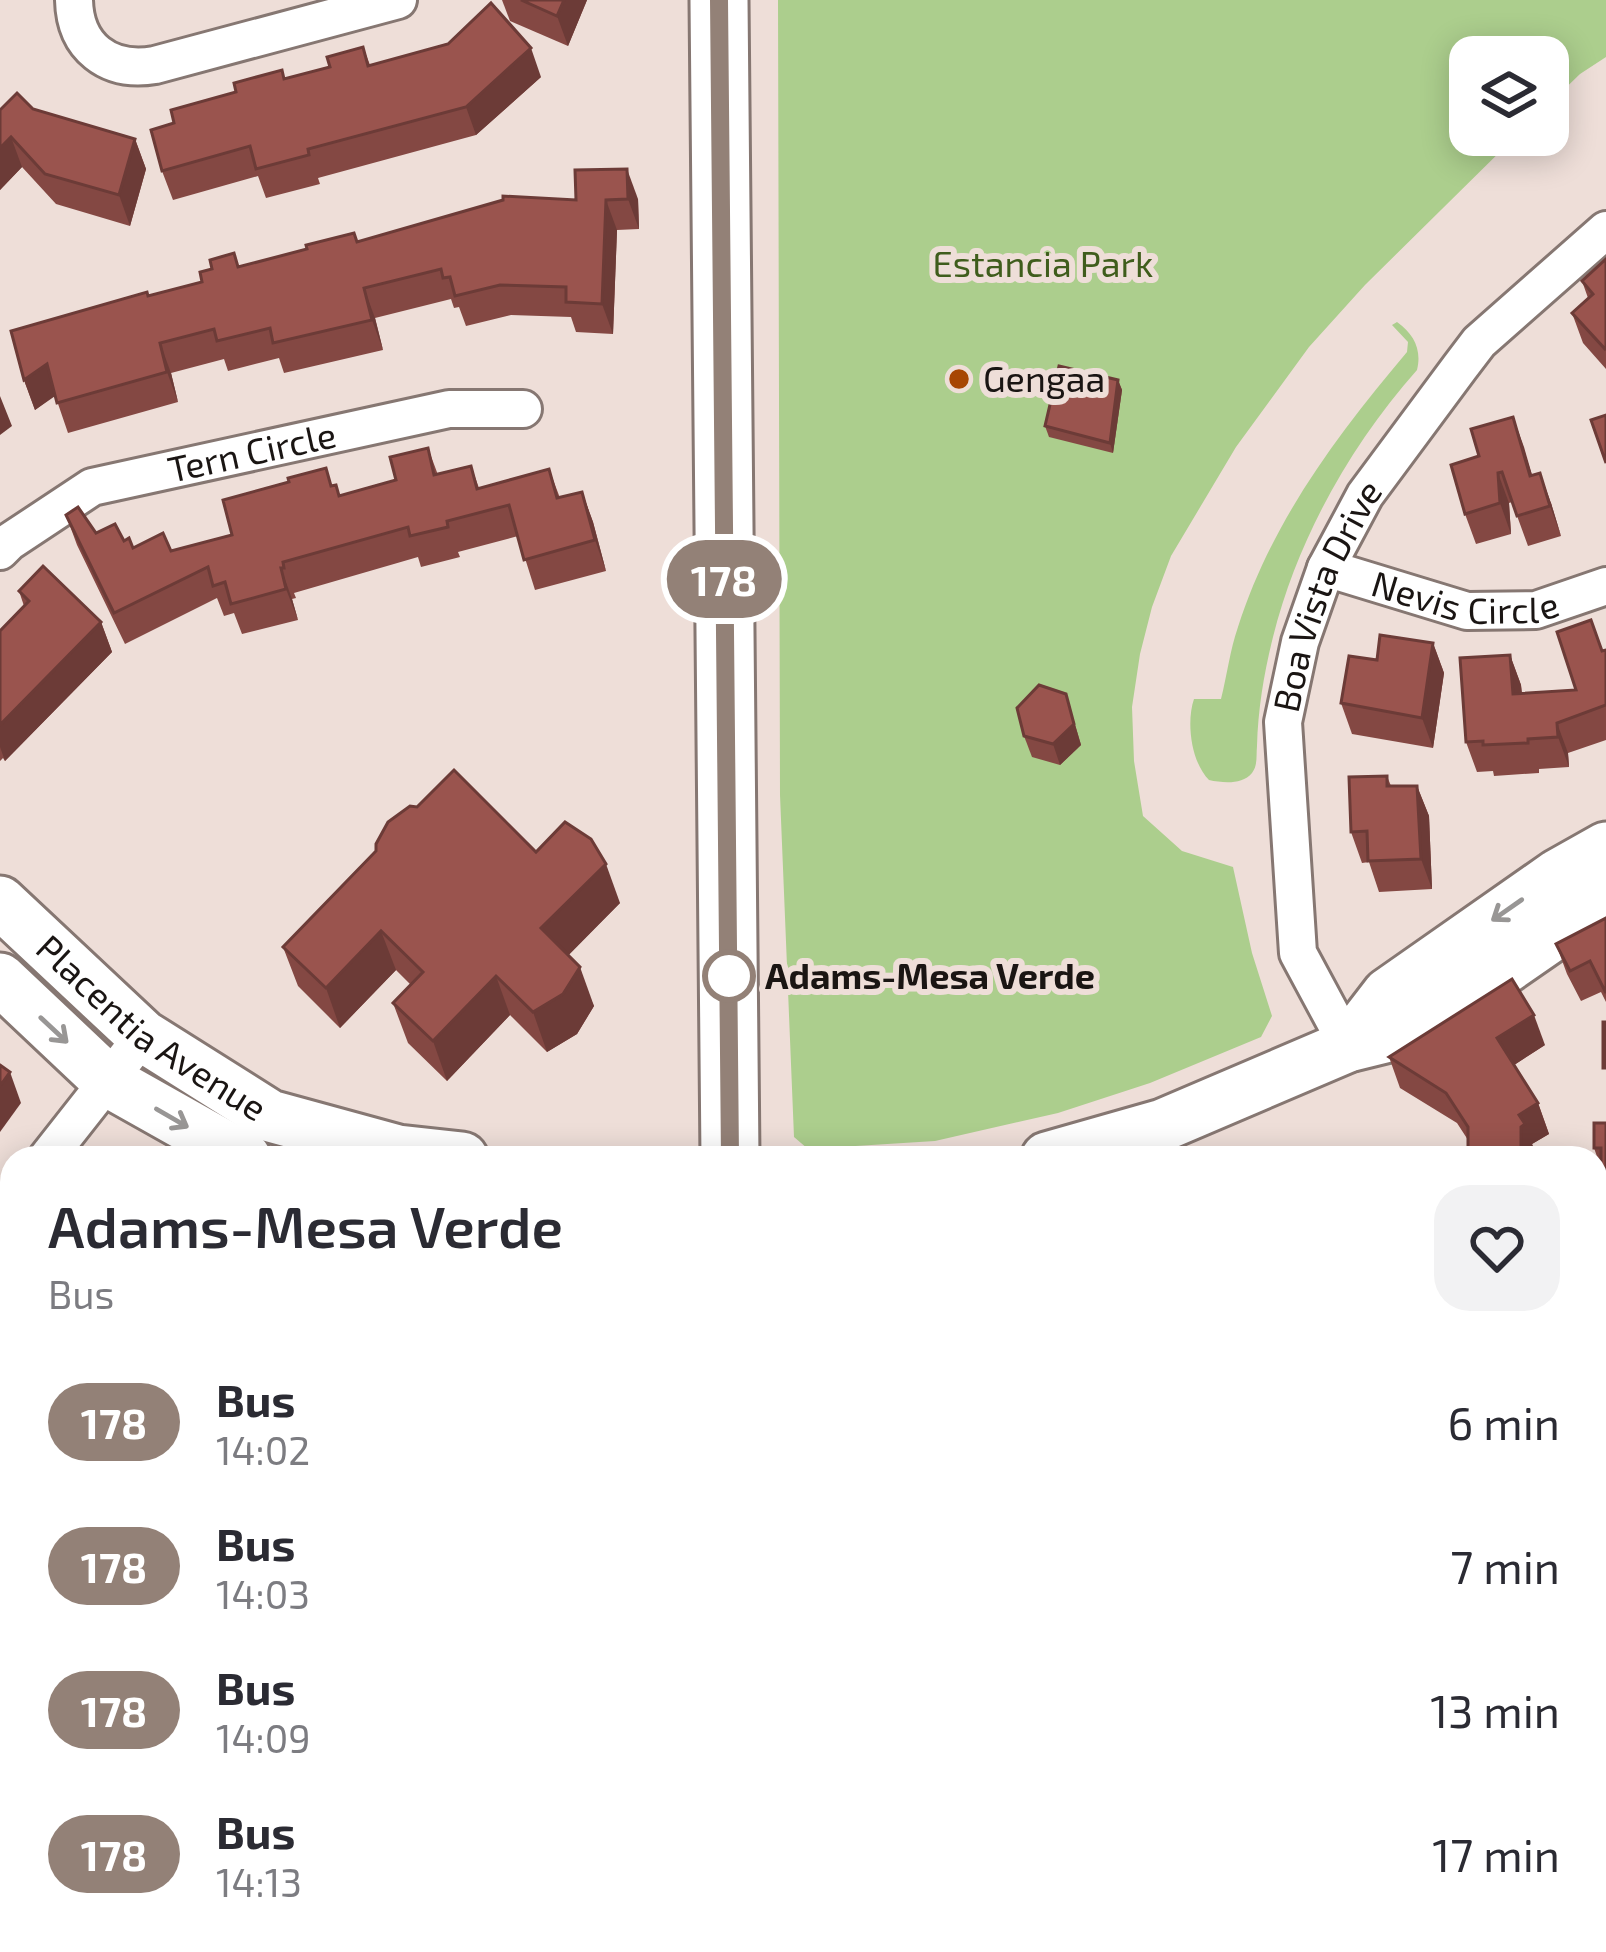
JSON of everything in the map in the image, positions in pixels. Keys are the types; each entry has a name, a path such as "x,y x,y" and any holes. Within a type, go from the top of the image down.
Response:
{"main road":[{"path":"719,0 730,1146"}],"street":[{"path":"74,0 76,25 88,46 113,62 146,66 398,0"},
{"name":"Boa Vista Drive","path":"1348,1046 1298,953 1283,722 1300,642 1326,568 1365,494 1479,342 1606,230"},
{"name":"Tern Circle","path":"0,551 92,487 449,409 523,409"},
{"name":"Nevis Circle","path":"1326,568 1467,611 1536,610 1606,586"},
{"path":"1348,1046 1388,994 1558,875 1606,848"},
{"path":"1089,1146 1162,1125 1348,1046 1417,1029 1606,898"},
{"name":"Placentia Avenue","path":"0,902 143,1036 270,1116 380,1146"},
{"name":"Placentia Avenue","path":"0,979 108,1081 224,1146"},
{"path":"57,1146 143,1036"}],"green space":[{"name":"Estancia Park","path":"778,0 1606,0 1606,57 1569,85 1569,36 1449,36 1449,156 1496,156 1309,347 1236,447 1171,556 1152,607 1132,707 1143,816 1182,851 1233,867 1272,1016 1261,1037 1150,1083 1058,1113 935,1141 804,1146 794,1137 780,795"},
{"path":"1397,322 1415,343 1417,370 1349,462 1297,564 1267,664 1254,770 1238,781 1209,780 1192,741 1194,699 1221,699 1252,588 1288,515 1356,415 1407,352 1408,342 1392,325"}],"building":[{"path":"521,0 564,0 557,16"},
{"path":"491,3 531,48 466,107 308,149 309,155 256,169 250,146 162,171 151,130 174,123 171,110 236,92 234,83 282,70 284,79 330,67 327,57 363,47 368,66 448,44"},
{"path":"17,93 33,109 135,139 119,195 45,174 11,137 0,148 0,110"},
{"path":"627,169 628,199 606,200 602,304 566,302 566,287 500,285 455,296 450,277 443,278 441,269 364,288 372,320 273,343 270,328 217,341 214,329 160,343 167,372 57,403 47,364 24,380 11,331 147,292 148,296 202,282 200,272 212,269 210,260 234,253 238,267 354,233 357,242 503,200 503,196 576,200 575,170"},
{"path":"1606,259 1605,349 1572,313 1593,294 1582,281"},
{"path":"1059,366 1118,380 1110,443 1045,426"},
{"path":"1606,415 1606,463 1591,420"},
{"path":"1513,417 1530,476 1540,473 1550,506 1517,516 1502,472 1498,473 1500,503 1465,514 1451,465 1479,456 1471,429"},
{"path":"428,448 434,475 471,466 477,489 549,469 557,498 582,492 595,540 524,560 509,505 447,521 448,527 410,536 408,527 283,562 286,589 231,604 225,582 213,586 208,567 114,613 66,515 78,507 96,533 115,524 133,548 163,533 171,551 232,535 223,500 326,468 339,496 396,480 390,457"},
{"path":"43,566 101,622 0,725 0,631 29,601 19,591"},
{"path":"1591,620 1602,651 1606,650 1606,705 1557,723 1558,737 1528,739 1528,743 1466,742 1460,658 1510,655 1513,694 1576,690 1557,632"},
{"path":"1380,635 1433,643 1422,718 1341,703 1349,656 1377,660"},
{"path":"1039,685 1066,694 1074,724 1053,744 1024,736 1017,708"},
{"path":"454,770 536,852 565,822 591,839 606,864 541,928 580,967 563,994 533,1012 496,976 433,1041 393,1003 423,972 381,931 326,988 283,947 376,851 388,822 410,806 417,807"},
{"path":"1387,776 1387,786 1417,786 1421,859 1368,861 1367,831 1351,832 1349,777"},
{"path":"1606,918 1606,993 1590,961 1570,971 1556,944"},
{"path":"1512,979 1534,1015 1497,1038 1538,1103 1519,1115 1525,1124 1521,1146 1468,1146 1468,1127 1446,1093 1389,1057"},
{"path":"1606,1022 1606,1068 1603,1068"},
{"path":"0,1065 10,1072 0,1086"},
{"path":"1594,1123 1606,1123 1606,1146 1594,1146"}],"bus line":[{"name":"178","path":"719,0 730,1146"}],"place":[{"name":"Gengaa","path":"959,379"},
{"name":"Adams-Mesa Verde","path":"729,976"}]}
